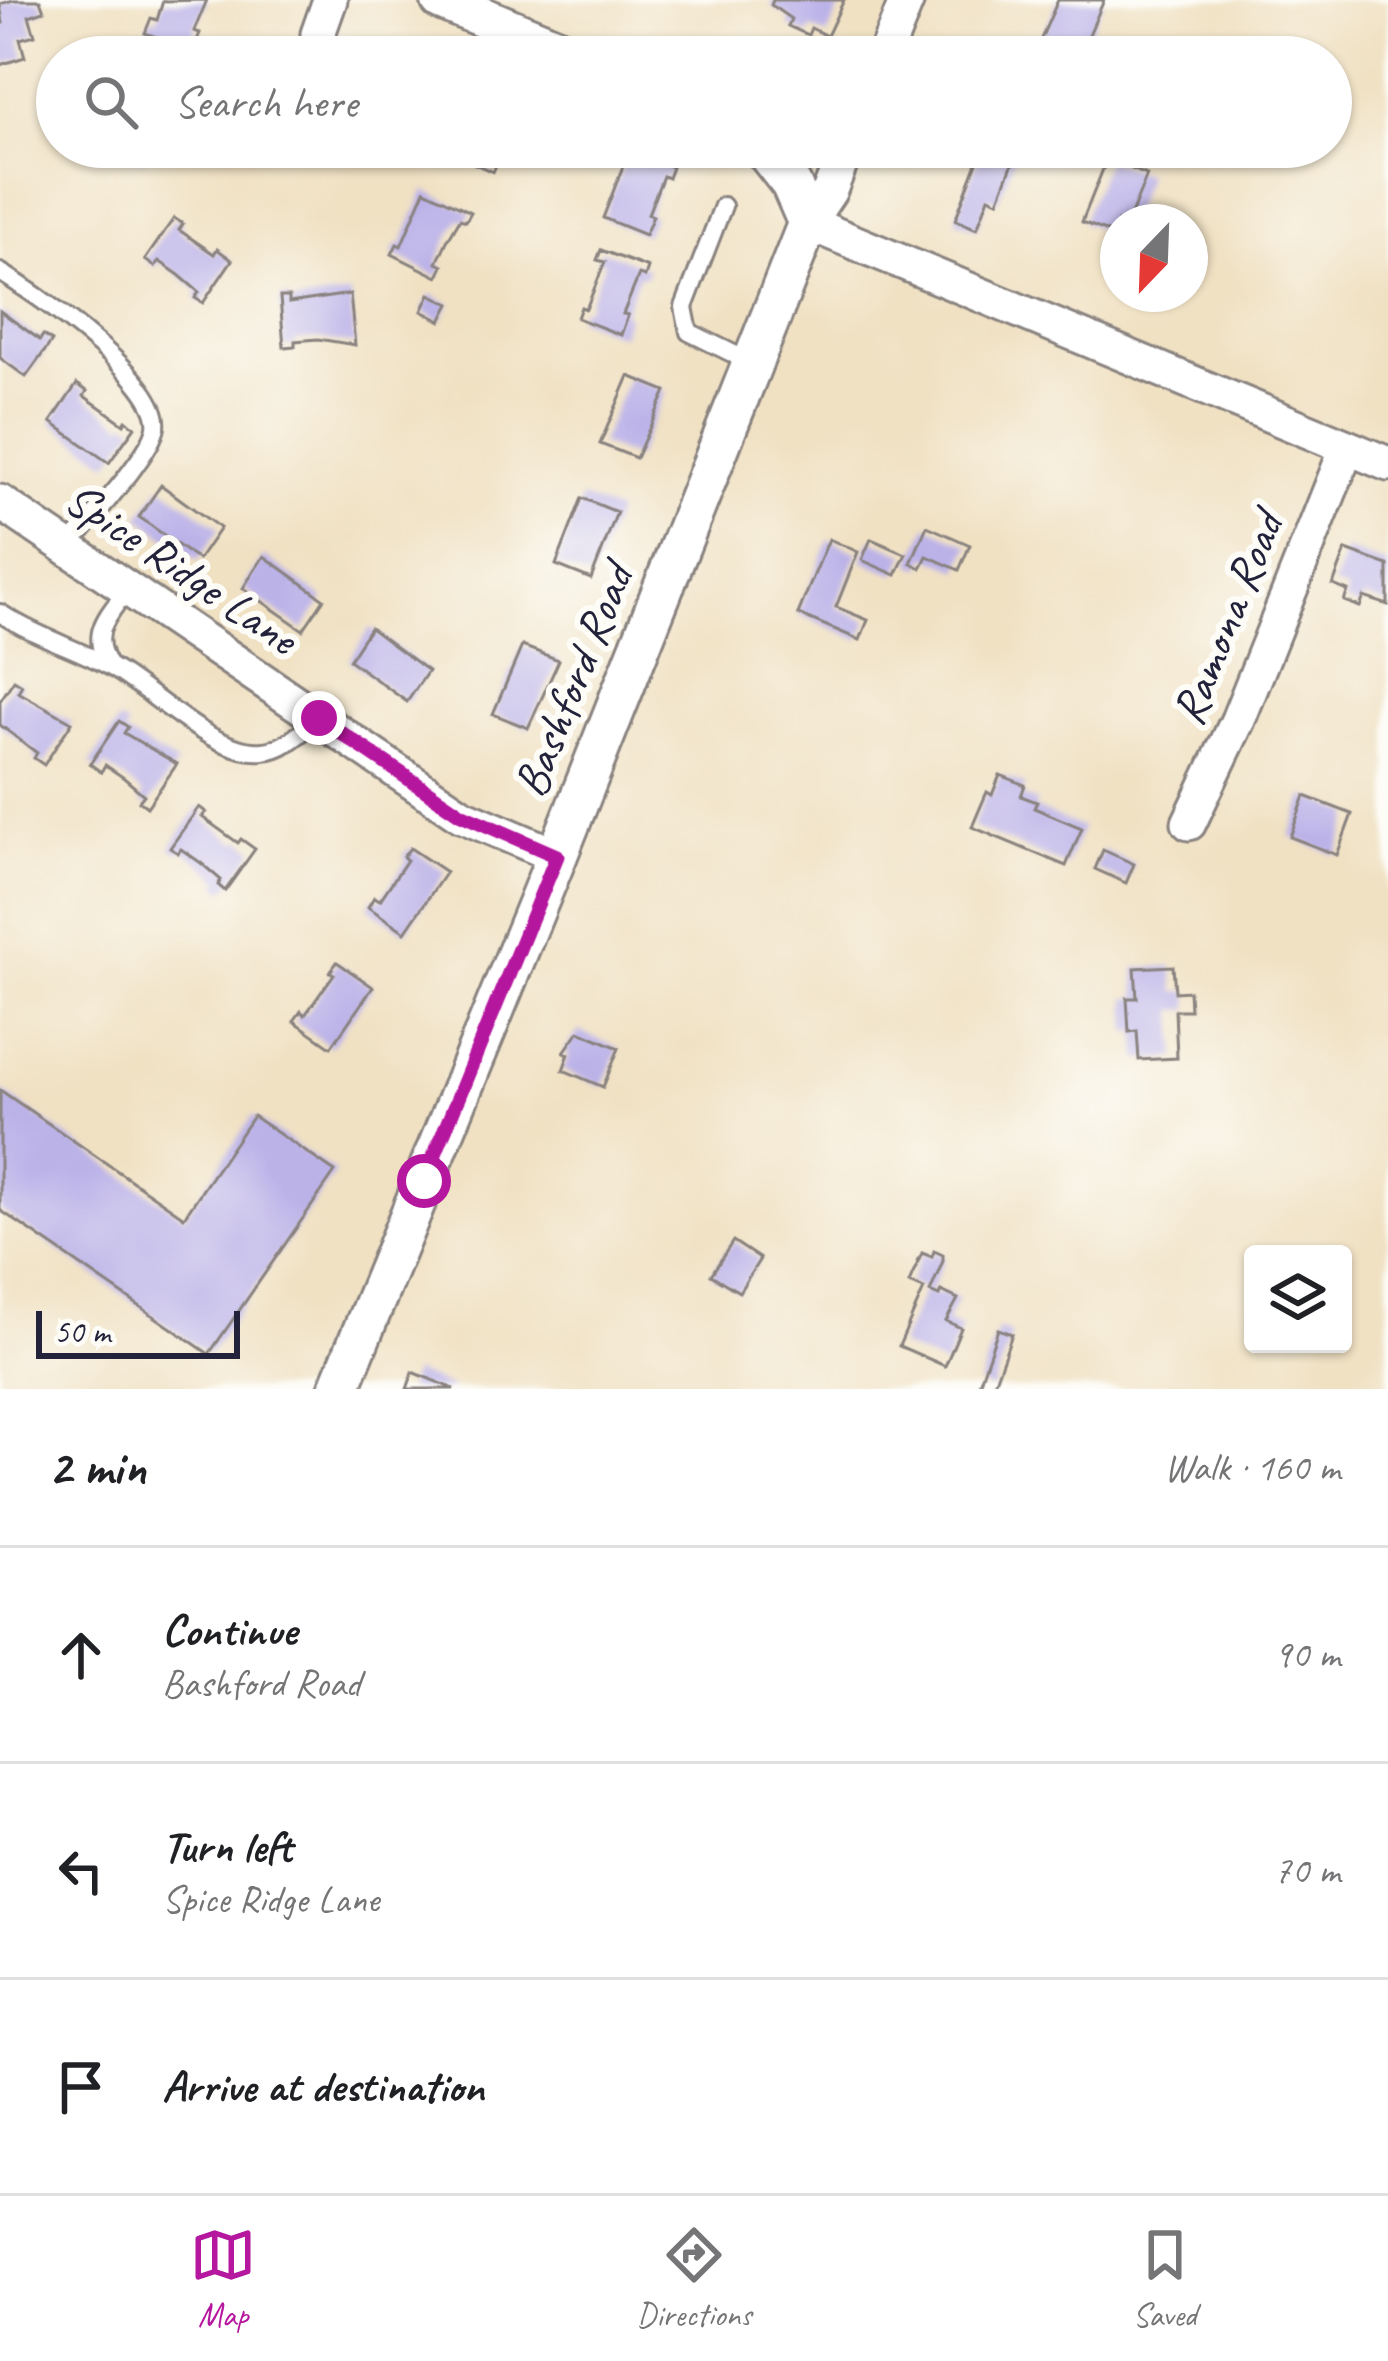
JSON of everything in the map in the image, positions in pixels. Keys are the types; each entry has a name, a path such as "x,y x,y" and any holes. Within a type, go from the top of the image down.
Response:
{"street":[{"path":"318,36 329,0"},
{"path":"441,0 528,36"},
{"path":"893,36 908,0"},
{"path":"778,168 808,223 1388,464"},
{"path":"808,223 839,168"},
{"name":"Bashford Road","path":"339,1389 808,223"},
{"name":"Ramona Road","path":"1189,823 1238,720 1347,448"},
{"name":"Spice Ridge Lane","path":"6,516 68,548 461,814 557,856"}],"lane":[{"path":"723,206 684,307 689,332 753,364"},
{"path":"0,272 93,337 155,412 156,429 142,454 68,548"},
{"path":"108,665 98,647 100,627 128,588"},
{"path":"0,613 66,649 108,665 226,745 264,752 292,740 319,718"}],"building":[{"path":"40,0 44,11 29,16 35,35 20,39 25,57 0,65 0,4"},
{"path":"207,0 194,31 199,36 145,33 151,18 157,20 163,1"},
{"path":"773,0 844,0 827,36 811,28 808,35 788,26 791,19 771,5"},
{"path":"1058,0 1104,0 1088,36 1042,36"},
{"path":"622,168 672,168 668,178 663,176 645,235 603,218"},
{"path":"975,168 1011,168 998,201 989,197 977,229 955,220"},
{"path":"1103,168 1130,168 1147,175 1135,204 1100,204 1100,229 1082,222"},
{"path":"425,190 471,212 466,221 460,219 447,241 437,263 443,266 438,277 392,254 397,244 401,246"},
{"path":"174,218 183,224 179,230 214,254 217,249 232,260 203,303 195,298 199,292 179,275 159,261 155,267 145,260"},
{"path":"601,250 648,268 645,277 639,275 623,314 628,315 621,335 577,318 581,307 586,309 605,262 597,260"},
{"path":"350,294 355,345 318,339 284,347 280,297 289,297 289,303"},
{"path":"430,294 450,304 441,321 422,311"},
{"path":"0,311 40,340 43,335 52,341 26,377 0,358"},
{"path":"629,376 666,391 636,458 600,444"},
{"path":"77,384 87,391 84,396 135,427 109,463 51,422"},
{"path":"161,485 220,528 198,560 139,517"},
{"path":"582,498 617,512 591,579 556,565"},
{"path":"927,526 970,545 959,570 927,556 921,568 911,563"},
{"path":"829,539 858,552 836,607 868,620 860,640 798,614"},
{"path":"871,539 906,554 896,575 862,560"},
{"path":"1346,550 1388,565 1388,605 1364,597 1360,607 1344,601 1348,591 1333,585"},
{"path":"264,556 324,599 303,630 243,588"},
{"path":"370,628 428,671 407,702 349,660"},
{"path":"522,646 559,660 528,728 493,714"},
{"path":"14,680 22,685 18,692 72,722 44,765 34,758 37,753 0,725 0,701"},
{"path":"119,721 128,727 124,733 177,764 147,807 139,801 144,795 124,778 105,765 101,772 90,764"},
{"path":"1000,775 1025,785 1021,796 1037,802 1034,808 1082,828 1066,866 972,827"},
{"path":"1305,796 1352,814 1337,855 1290,837"},
{"path":"199,807 206,812 202,817 238,843 241,839 255,849 225,891 218,885 221,880 201,863 181,849 178,853 170,848"},
{"path":"410,848 446,872 405,932 368,907 374,897 380,900"},
{"path":"1103,850 1134,864 1126,883 1095,869"},
{"path":"337,962 373,987 331,1047 294,1021 301,1011 305,1015 334,974 330,972"},
{"path":"1173,966 1175,992 1189,991 1190,1010 1175,1010 1177,1058 1139,1060 1137,1031 1129,1032 1127,998 1137,998 1135,968"},
{"path":"579,1031 619,1048 603,1087 563,1070 569,1054 564,1052"},
{"path":"0,1090 184,1217 253,1116 335,1172 209,1354 0,1210"},
{"path":"733,1241 760,1259 739,1292 711,1275"},
{"path":"934,1251 943,1255 943,1261 930,1292 939,1296 941,1291 958,1299 946,1321 961,1328 945,1366 899,1346 924,1289 909,1283 922,1253 932,1257"},
{"path":"998,1329 1012,1334 992,1389 979,1384"},
{"path":"413,1372 454,1389 407,1389"}],"route":[{"path":"319,718 461,814 557,856 424,1181"}]}
